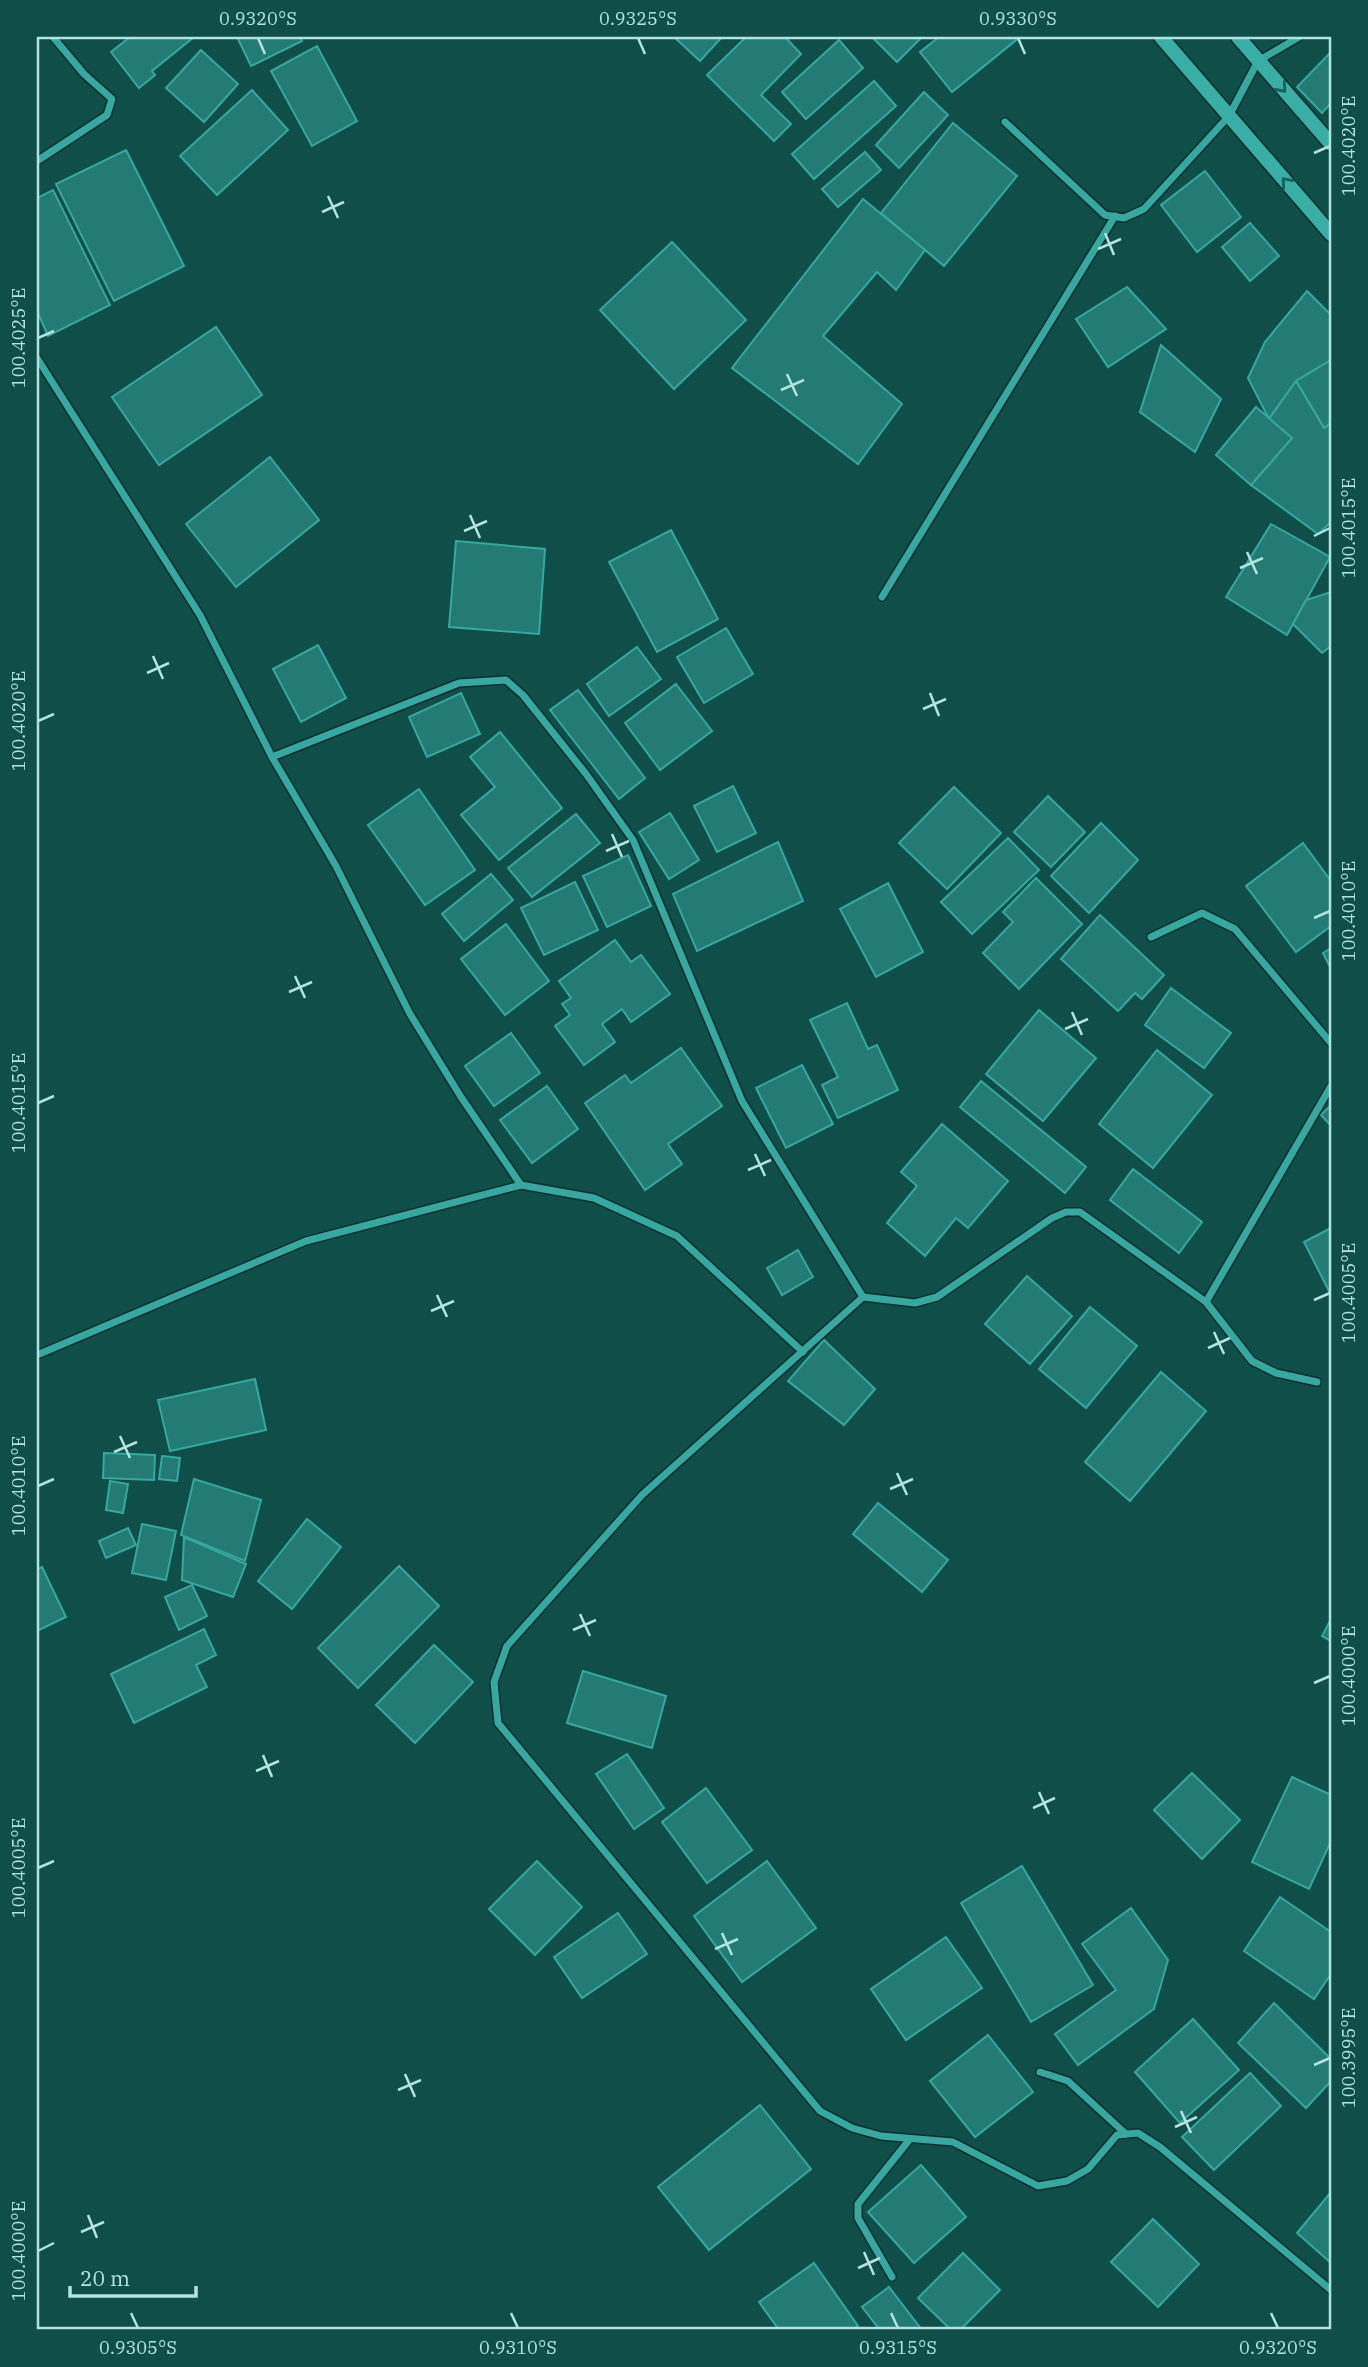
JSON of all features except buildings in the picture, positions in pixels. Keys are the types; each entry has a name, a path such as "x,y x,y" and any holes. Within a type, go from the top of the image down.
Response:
{"main road":[{"path":"1161,37 1331,234"},
{"path":"1238,37 1331,144"}],"street":[{"path":"37,161 107,115 112,99 84,74 53,37"},
{"path":"1005,122 1105,215 1124,218 1144,209 1229,116 1258,61 1299,37"},
{"path":"882,597 1115,216"},
{"path":"37,358 200,615 272,757 336,866 410,1014 461,1097 521,1185"},
{"path":"272,757 459,683 506,680 523,695 586,774 633,840 742,1101 863,1297"},
{"path":"1152,937 1202,913 1222,920 1235,929 1331,1043"},
{"path":"1206,1302 1331,1086"},
{"path":"37,1356 306,1241 521,1185 594,1198 677,1236 803,1352"},
{"path":"1317,1382 1276,1373 1252,1362 1206,1302 1080,1212 1066,1212 1052,1218 937,1297 915,1303 863,1297 642,1495 506,1646 494,1682 498,1723 820,2110 871,2134 953,2142 1038,2186 1067,2181 1088,2169 1116,2136 1138,2133 1160,2147 1331,2290"},
{"path":"1040,2072 1068,2081 1126,2134"},
{"path":"892,2277 858,2218 858,2204 911,2138"}]}
